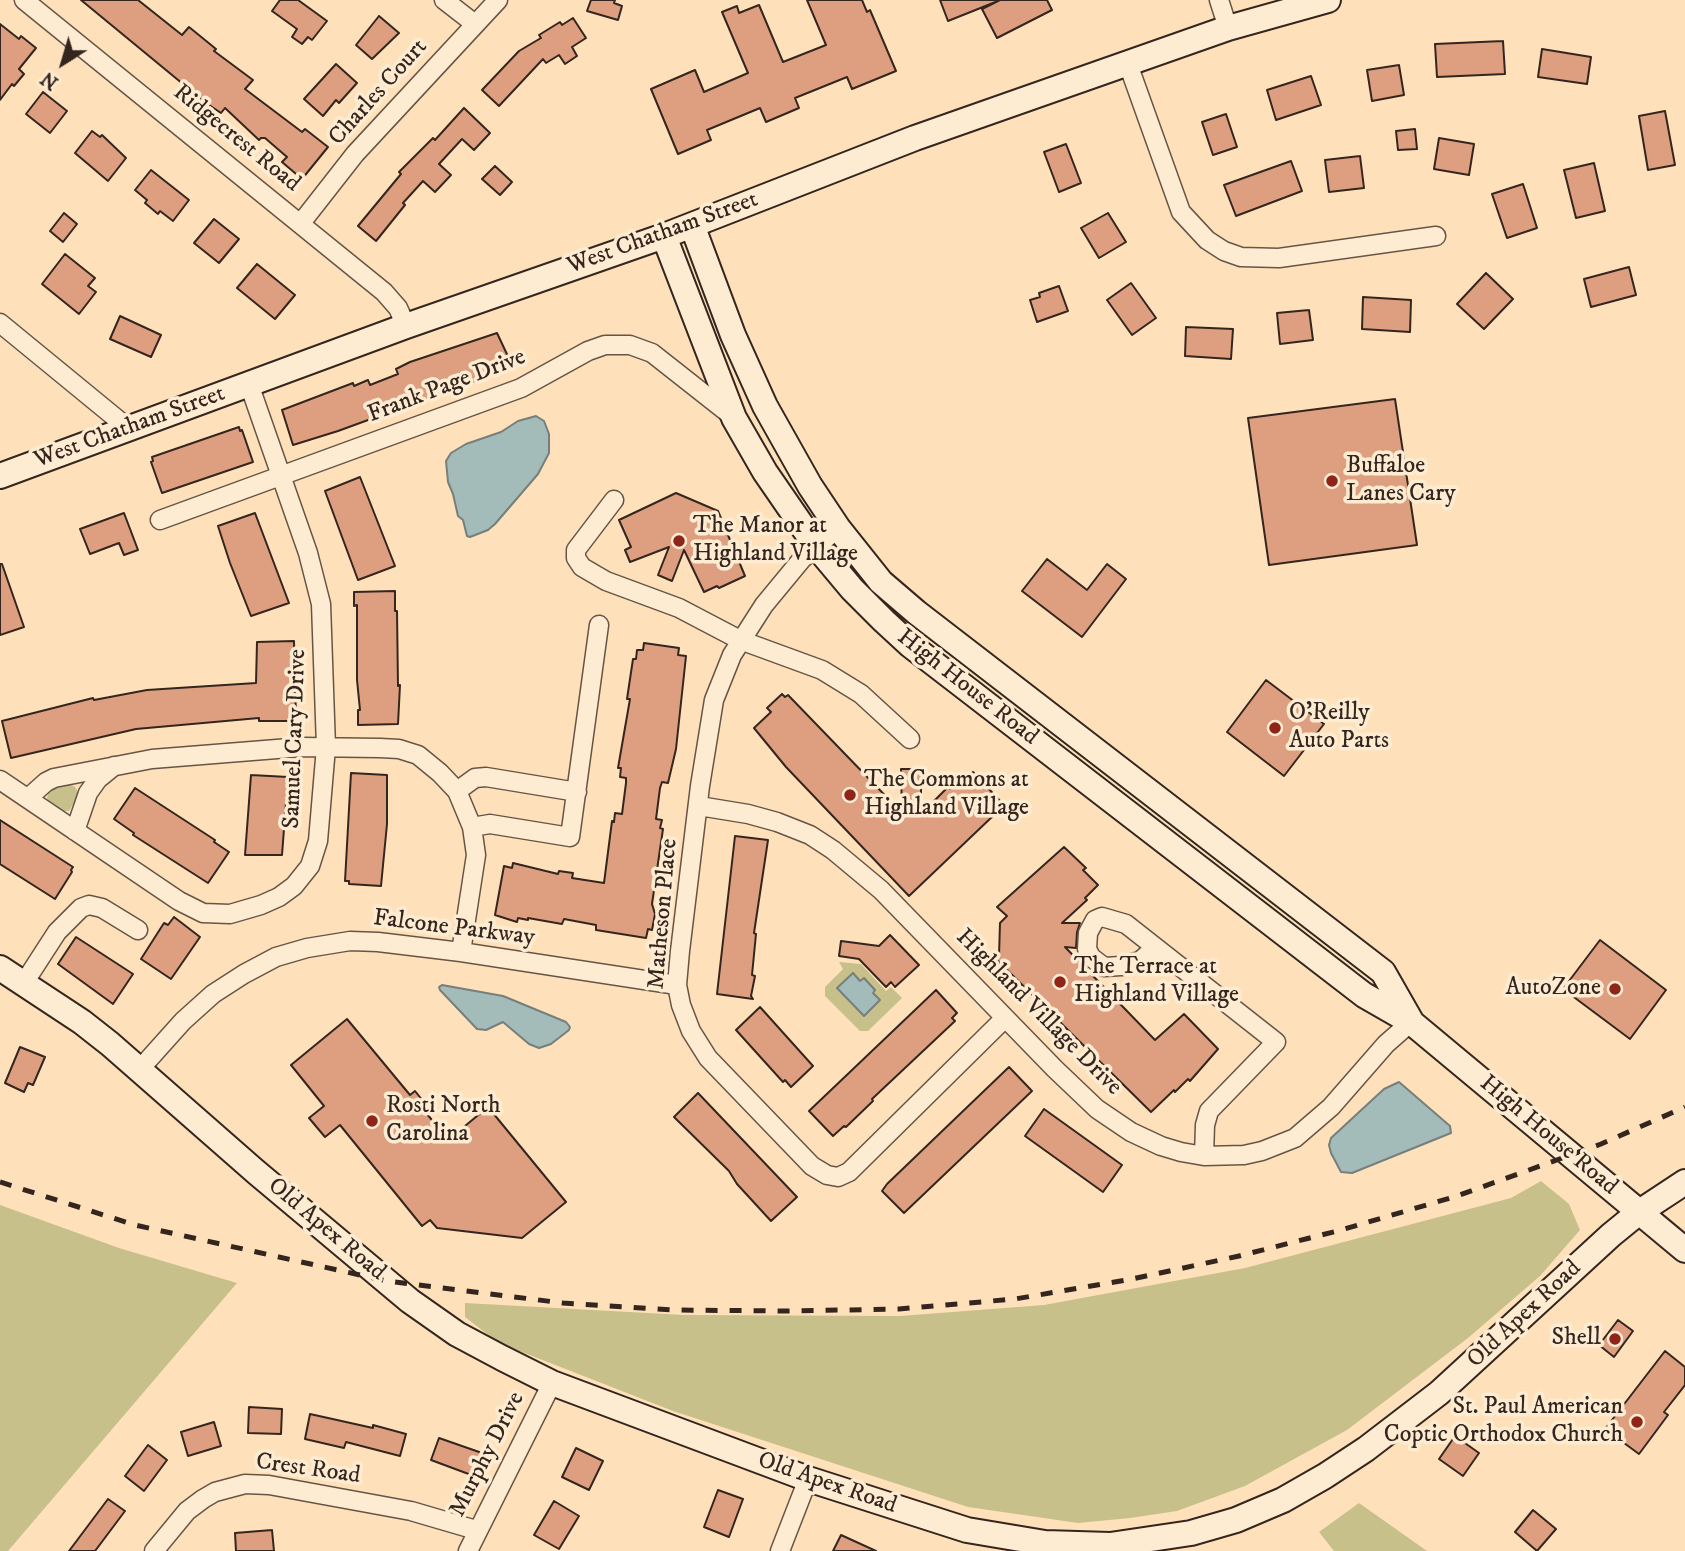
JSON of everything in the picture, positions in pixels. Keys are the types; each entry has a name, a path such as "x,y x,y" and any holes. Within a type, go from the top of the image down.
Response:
{"main road":[{"name":"West Chatham Street","path":"0,476 406,326 664,236 915,138 1228,28 1328,0"},
{"name":"High House Road","path":"692,225 733,335 759,394 810,486 838,528 881,582 916,612 1383,972 1411,1021"},
{"name":"High House Road","path":"664,236 734,418 765,472 816,546 852,589 910,645 1364,995 1411,1021 1685,1250"},
{"name":"Old Apex Road","path":"0,968 82,1022 410,1301 457,1334 552,1383 808,1479 967,1530 1045,1543 1131,1543 1191,1533 1236,1520 1283,1500 1366,1450 1448,1385 1638,1213 1685,1182"}],"street":[{"name":"Ridgecrest Road","path":"24,0 390,298 406,326"},
{"path":"444,0 475,24"},
{"name":"Charles Court","path":"301,223 355,154 498,0"},
{"path":"1219,0 1228,28"},
{"path":"1128,64 1181,212 1201,234 1224,251 1241,257 1279,258 1436,236"},
{"path":"0,323 128,428"},
{"name":"Frank Page Drive","path":"160,520 521,388 588,351 605,345 630,345 652,353 734,418"},
{"name":"Samuel Cary Drive","path":"0,780 192,908 215,914 246,910 279,897 294,886 310,866 318,841 326,747 321,604 309,556 249,384"},
{"path":"614,500 578,547 575,555 579,564 599,578 679,608 740,640 812,666 843,681 910,738"},
{"name":"Matheson Place","path":"838,528 816,546 781,583 740,640 714,700 677,985 681,1005 691,1031 709,1058 812,1166 833,1177 849,1172 1005,1018"},
{"path":"472,827 490,824 570,837 599,625"},
{"path":"28,798 54,778 160,759 281,748 326,747 389,748 418,755 457,791 472,827 476,855 475,876 461,952"},
{"path":"75,831 88,793 114,766"},
{"path":"457,791 475,778 486,777 577,792"},
{"name":"Highland Village Drive","path":"699,806 748,814 776,822 810,835 832,850 881,891 1063,1077 1112,1120 1161,1146 1205,1156 1244,1155 1278,1146 1295,1138 1331,1107 1386,1044 1411,1021"},
{"path":"24,983 57,932 81,908 89,905 102,908 138,930"},
{"name":"Falcone Parkway","path":"140,1069 183,1021 214,994 276,957 307,948 350,941 461,952 677,985"},
{"path":"1155,948 1276,1042 1209,1111 1205,1125 1205,1156"},
{"name":"Murphy Drive","path":"467,1551 552,1383"},
{"path":"780,1551 808,1479"},
{"name":"Crest Road","path":"154,1551 187,1511 203,1499 215,1492 244,1484 269,1485 411,1511 477,1530"}],"shaded area":[{"path":"70,784 79,794 69,811 58,811 49,804 47,797 50,790"},
{"path":"839,962 861,964 886,991 891,987 902,998 868,1031 860,1031 825,996 825,987 843,969"},
{"path":"1541,1181 1569,1204 1580,1230 1540,1276 1468,1338 1347,1430 1245,1486 1177,1511 1130,1518 1078,1523 968,1507 673,1411 499,1343 465,1317 465,1303 684,1315 900,1316 1044,1305 1245,1268 1511,1198"},
{"path":"0,1205 119,1248 237,1283 8,1551 0,1551"},
{"path":"1359,1503 1427,1551 1334,1551 1319,1532"}],"water":[{"path":"536,416 544,421 549,434 549,453 538,474 495,524 488,530 467,536 448,482 446,461 451,453 466,444"},
{"path":"853,973 860,981 864,978 880,1000 864,1016 837,988"},
{"path":"442,985 503,996 566,1022 569,1030 551,1044 539,1048 529,1044 503,1022 486,1030 477,1029 440,990"},
{"path":"1399,1082 1450,1126 1451,1133 1352,1173 1341,1172 1331,1153 1331,1138 1384,1089"}],"building":[{"path":"81,0 138,0 182,35 189,27 216,49 214,51 253,80 245,89 302,132 305,129 328,147 302,179 282,162 287,157 265,138 259,140 225,108 221,113 206,103"},
{"path":"280,0 298,0 327,21 312,40 308,37 302,44 292,37 297,29 272,11"},
{"path":"591,0 615,0 614,3 622,6 618,20 587,11"},
{"path":"807,0 862,0 867,12 870,10 896,71 852,89 847,77 795,98 799,108 766,122 760,108 707,130 711,140 678,154 651,89 695,70 704,92 748,73 722,12 737,6 739,13 759,5 783,62 826,45"},
{"path":"940,0 998,0 998,1 948,21"},
{"path":"1000,0 1047,0 1052,10 997,38 982,9"},
{"path":"379,16 399,33 372,59 356,45"},
{"path":"573,18 586,38 572,47 577,56 565,64 559,55 546,63 543,59 499,106 482,90 519,51 541,38 539,35 560,22 562,25"},
{"path":"0,24 36,48 19,69 24,74 0,100"},
{"path":"1503,41 1505,74 1437,77 1435,44"},
{"path":"1542,49 1591,57 1587,84 1538,77"},
{"path":"336,64 357,83 339,103 336,100 323,116 304,99"},
{"path":"1399,65 1404,95 1372,101 1367,70"},
{"path":"1311,76 1321,105 1276,120 1267,90"},
{"path":"43,92 67,111 50,133 26,114"},
{"path":"464,108 490,133 474,150 462,139 439,164 451,175 435,192 423,181 403,203 405,205 376,241 358,226 401,174 399,172 433,138 435,140"},
{"path":"1665,111 1675,165 1648,170 1639,116"},
{"path":"1226,114 1237,147 1213,155 1202,122"},
{"path":"1415,129 1417,149 1398,150 1396,131"},
{"path":"92,131 100,137 102,135 126,158 108,181 75,153"},
{"path":"1439,138 1474,144 1469,175 1434,169"},
{"path":"1066,144 1081,183 1059,192 1044,152"},
{"path":"1360,156 1364,188 1329,192 1325,160"},
{"path":"1291,161 1302,191 1236,216 1224,185"},
{"path":"1594,163 1605,211 1576,218 1564,170"},
{"path":"495,166 512,182 500,195 482,179"},
{"path":"151,170 189,200 173,221 160,211 158,214 135,190"},
{"path":"1523,184 1537,228 1507,238 1492,194"},
{"path":"64,213 77,224 63,242 50,231"},
{"path":"1108,213 1126,242 1099,258 1081,228"},
{"path":"214,219 239,239 219,263 194,243"},
{"path":"65,254 95,278 88,286 96,292 79,314 42,284"},
{"path":"257,264 295,295 275,319 237,288"},
{"path":"1629,267 1636,295 1591,307 1584,279"},
{"path":"1486,273 1513,299 1484,329 1457,304"},
{"path":"1131,283 1156,318 1132,335 1107,300"},
{"path":"1059,286 1068,311 1037,322 1030,300 1040,297 1039,293"},
{"path":"1363,297 1411,300 1410,332 1362,329"},
{"path":"1309,310 1313,340 1280,344 1277,313"},
{"path":"120,316 161,335 151,357 110,339"},
{"path":"1186,327 1233,329 1231,359 1185,356"},
{"path":"497,333 513,367 293,445 282,410 353,383 354,386 368,380 370,385 398,374 396,369 410,362"},
{"name":"Buffaloe Lanes Cary","path":"1395,399 1417,545 1269,565 1248,418"},
{"path":"239,427 253,462 162,493 151,462 152,457"},
{"path":"360,477 395,566 358,580 325,491"},
{"name":"The Manor at Highland Village","path":"676,493 718,511 745,576 704,592 684,550 672,581 658,575 669,547 630,562 625,550 631,547 619,520"},
{"path":"124,513 138,550 124,555 119,543 90,554 80,529"},
{"path":"255,513 289,603 251,616 218,526"},
{"path":"1047,559 1087,590 1107,564 1126,579 1082,637 1022,591"},
{"path":"0,564 24,627 0,635"},
{"path":"395,591 398,686 400,685 398,724 358,725 360,710 357,680 357,605 354,606 354,592"},
{"path":"294,641 296,719 292,721 259,721 259,718 136,729 11,758 2,721 93,698 94,700 147,690 256,683 257,642"},
{"path":"644,643 679,648 678,655 686,656 676,749 668,783 662,782 660,788 656,819 662,820 660,828 663,829 652,904 655,914 652,930 648,929 646,938 596,930 596,925 564,919 562,924 528,918 518,918 517,922 495,915 504,866 512,868 513,863 558,874 559,871 573,873 572,878 604,883 612,821 614,822 615,813 622,814 626,778 620,777 621,768 618,768 630,699 627,699 633,659 636,659 637,650 643,650"},
{"name":"O'Reilly Auto Parts","path":"1266,680 1324,724 1284,776 1227,732"},
{"name":"The Commons at Highland Village","path":"782,694 785,697 788,695 902,813 901,769 921,769 921,814 948,787 950,789 965,774 968,777 973,772 1002,803 991,813 994,815 909,896 786,767 754,728 771,712 767,708"},
{"path":"351,773 387,775 387,824 381,886 349,884 349,881 345,881"},
{"path":"251,775 288,777 282,855 245,855"},
{"path":"135,788 229,852 208,883 133,835 134,833 114,819"},
{"path":"0,820 73,867 55,899 0,864"},
{"path":"735,836 768,840 754,933 753,999 717,994"},
{"name":"The Terrace at Highland Village","path":"1064,847 1086,868 1083,870 1098,885 1085,898 1087,900 1062,923 1080,923 1076,948 1065,947 1155,1040 1184,1014 1218,1049 1190,1081 1188,1079 1175,1092 1174,1090 1151,1112 996,959 999,956 1000,923 1007,916 997,907"},
{"path":"174,917 200,937 171,979 141,959 164,923 168,925"},
{"path":"890,935 919,965 895,987 891,982 886,987 859,959 839,956 841,941 879,946"},
{"path":"76,937 133,974 113,1004 58,964"},
{"name":"AutoZone","path":"1600,940 1666,990 1630,1039 1563,989"},
{"path":"936,990 957,1013 952,1018 955,1021 846,1127 833,1136 809,1111"},
{"path":"760,1007 813,1066 791,1087 785,1080 783,1082 736,1030"},
{"name":"Rosti North Carolina","path":"347,1019 410,1095 415,1091 431,1111 427,1114 448,1140 488,1107 566,1202 522,1238 437,1228 430,1220 422,1226 340,1125 325,1137 309,1118 324,1106 291,1065"},
{"path":"20,1047 45,1057 33,1085 28,1083 24,1092 5,1083"},
{"path":"1009,1067 1032,1091 904,1213 882,1191 887,1184"},
{"path":"698,1093 797,1197 771,1221 737,1184 729,1171 674,1117"},
{"path":"1044,1109 1122,1165 1103,1192 1025,1136"},
{"path":"1618,1320 1633,1331 1614,1357 1599,1345"},
{"path":"1665,1351 1685,1367 1685,1385 1664,1412 1668,1415 1639,1454 1605,1429"},
{"path":"249,1407 282,1409 281,1434 248,1433"},
{"path":"310,1414 406,1434 400,1456 346,1442 344,1448 305,1439"},
{"path":"214,1422 221,1446 188,1456 181,1432"},
{"path":"1455,1436 1479,1453 1463,1476 1439,1459"},
{"path":"439,1438 482,1453 474,1476 431,1460"},
{"path":"148,1445 167,1460 144,1491 125,1476"},
{"path":"576,1448 603,1461 589,1490 562,1477"},
{"path":"718,1490 743,1499 729,1537 704,1527"},
{"path":"108,1499 125,1511 95,1551 69,1551"},
{"path":"554,1501 579,1516 559,1549 534,1535"},
{"path":"1533,1510 1556,1529 1537,1551 1515,1532"},
{"path":"272,1530 274,1551 236,1551 235,1533"},
{"path":"841,1535 876,1551 833,1551"}],"railway":[{"path":"0,1182 135,1225 387,1281 563,1303 672,1310 899,1309 1015,1299 1132,1279 1341,1230 1457,1196 1601,1144 1685,1107"}],"place":[{"name":"Buffaloe Lanes Cary","path":"1332,481"},
{"name":"The Manor at Highland Village","path":"679,541"},
{"name":"O'Reilly Auto Parts","path":"1275,728"},
{"name":"The Commons at Highland Village","path":"850,795"},
{"name":"The Terrace at Highland Village","path":"1060,982"},
{"name":"AutoZone","path":"1615,989"},
{"name":"Rosti North Carolina","path":"372,1121"},
{"name":"Shell","path":"1615,1339"},
{"name":"St. Paul American Coptic Orthodox Church","path":"1637,1422"}]}
